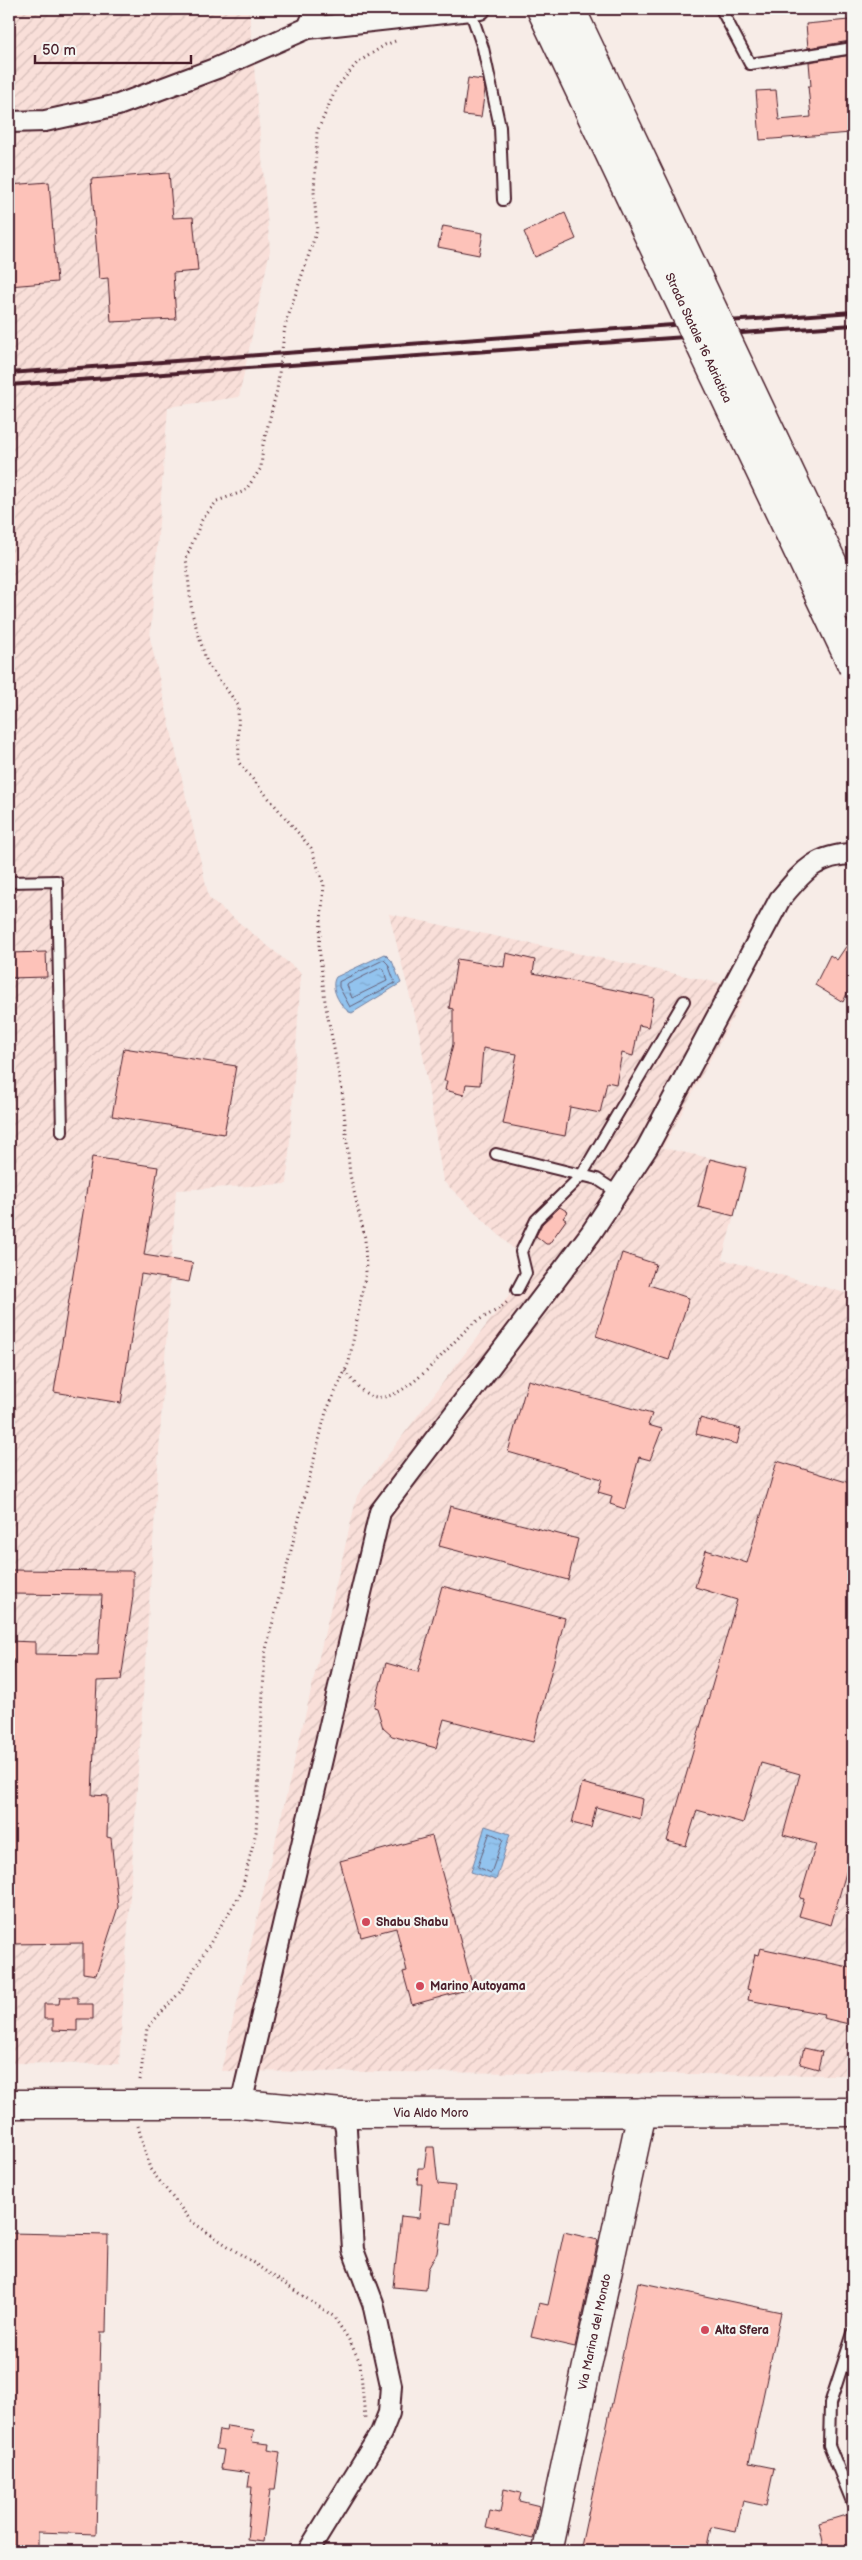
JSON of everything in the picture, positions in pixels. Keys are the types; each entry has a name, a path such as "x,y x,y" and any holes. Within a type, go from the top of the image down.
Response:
{"main road":[{"name":"Strada Statale 16 Adriatica","path":"541,9 853,667"},
{"path":"571,9 853,606"},
{"name":"Via Aldo Moro","path":"9,2104 242,2104 342,2113 853,2112"},
{"name":"Via Marina del Mondo","path":"547,2551 642,2112"}],"street":[{"path":"308,28 316,9"},
{"path":"9,122 45,121 118,105 217,68 308,28 475,9"},
{"path":"242,2104 380,1512 591,1233 667,1115 780,899 805,870 833,855 853,854"},
{"path":"309,2550 373,2446 389,2413 391,2385 373,2303 353,2250 346,2129 342,2113"}],"lane":[{"path":"475,9 500,127 503,200"},
{"path":"722,9 750,64 853,48"},
{"path":"9,882 56,881 62,1132"},
{"path":"517,1290 526,1273 521,1252 536,1220 580,1176 684,1000"},
{"path":"496,1154 597,1179 617,1192"},
{"path":"853,2333 830,2404 829,2445 853,2504"}],"path":[{"path":"139,2086 147,2028 180,1992 241,1892 256,1832 265,1653 326,1412 349,1362 366,1272 365,1238 350,1175 342,1090 325,1002 319,946 324,885 311,848 239,763 238,705 207,662 192,613 186,558 202,520 217,501 245,490 261,468 263,445 277,390 285,326 317,230 314,192 317,132 336,87 357,63 384,45 401,39"},
{"path":"345,1371 356,1386 376,1398 391,1396 415,1381 472,1324 500,1309 517,1290"},
{"path":"138,2126 150,2170 192,2222 333,2316 348,2338 360,2362 364,2414 373,2446"}],"shaded area":[{"path":"9,9 249,9 270,250 239,397 168,407 150,638 209,898 301,973 287,1184 176,1190 119,2064 9,2063"},
{"path":"389,914 748,989 663,1148 748,1166 722,1259 853,1295 853,2075 221,2071 357,1496 531,1266 443,1181 420,1036"}],"water":[{"path":"385,954 392,961 401,983 352,1013 349,1012 336,996 334,981 336,977"},
{"path":"485,1826 510,1834 496,1880 471,1872"}],"building":[{"path":"849,20 850,41 808,48 806,24"},
{"path":"851,55 853,99 848,99 851,133 760,140 756,91 776,90 779,120 811,117 808,86 811,86 809,62"},
{"path":"468,78 483,80 485,90 481,117 463,115"},
{"path":"169,173 173,218 193,217 198,271 173,273 176,319 111,322 108,278 99,279 91,179"},
{"path":"49,182 57,282 9,286 9,185"},
{"path":"565,213 576,239 535,257 524,232"},
{"path":"443,226 483,233 479,255 438,247"},
{"path":"853,936 853,981 843,1002 815,985 830,955 837,960"},
{"path":"46,952 47,977 9,978 9,953"},
{"path":"506,953 535,960 533,973 654,998 648,1027 639,1025 633,1056 622,1053 616,1084 607,1082 600,1113 570,1107 565,1136 503,1124 517,1054 483,1048 480,1085 466,1084 464,1095 445,1090 447,1081 444,1081 453,1044 453,1009 449,1008 457,959 504,967"},
{"path":"124,1048 236,1066 224,1134 112,1116"},
{"path":"92,1157 158,1167 144,1255 193,1263 189,1282 141,1274 121,1403 54,1392"},
{"path":"710,1159 746,1168 734,1216 698,1207"},
{"path":"560,1207 568,1212 563,1218 566,1220 549,1244 546,1244 536,1236 542,1224"},
{"path":"622,1253 656,1264 649,1285 689,1298 669,1360 596,1336"},
{"path":"528,1380 652,1414 648,1425 662,1429 650,1460 639,1457 625,1509 610,1504 612,1496 598,1492 602,1479 508,1452"},
{"path":"700,1418 741,1429 737,1444 696,1434"},
{"path":"777,1461 853,1484 853,1838 849,1854 851,1855 831,1925 799,1916 804,1899 800,1898 816,1844 783,1835 800,1774 761,1763 743,1823 697,1810 686,1846 667,1841 737,1600 695,1587 706,1550 747,1563"},
{"path":"450,1506 578,1539 568,1580 439,1546"},
{"path":"9,1570 133,1571 133,1596 121,1680 97,1681 92,1795 108,1796 107,1837 111,1838 118,1907 96,1975 83,1973 83,1943 9,1944 9,1762 14,1660 9,1659 9,1641 35,1642 35,1654 98,1655 102,1595 9,1594"},
{"path":"442,1586 565,1618 533,1742 444,1719 436,1748 392,1736 383,1728 377,1708 374,1707 386,1663 418,1672"},
{"path":"582,1783 643,1799 640,1819 596,1807 591,1828 572,1823"},
{"path":"432,1836 473,1988 412,2005 403,1972 407,1971 396,1928 361,1937 340,1861"},
{"path":"760,1948 853,1968 853,2025 823,2018 824,2014 748,2000 750,1990 747,1989 755,1954 758,1955"},
{"path":"60,1997 78,1997 78,2004 93,2004 93,2019 77,2019 77,2031 53,2030 53,2019 44,2019 44,2004 59,2004"},
{"path":"804,2048 822,2052 818,2069 800,2064"},
{"path":"427,2147 434,2147 438,2184 455,2186 451,2224 441,2222 437,2253 428,2269 426,2290 393,2287 401,2216 419,2218 422,2184 417,2184 418,2168 424,2168"},
{"path":"564,2232 598,2240 575,2347 531,2337 539,2303 548,2305"},
{"path":"9,2233 108,2235 106,2332 101,2332 96,2534 38,2532 38,2551 9,2551"},
{"path":"638,2282 781,2312 749,2463 774,2468 766,2506 743,2501 736,2532 711,2527 706,2551 580,2551"},
{"path":"227,2426 254,2430 252,2442 269,2444 268,2450 280,2452 275,2490 270,2490 263,2542 247,2540 252,2487 248,2487 250,2473 221,2469 224,2450 216,2449 219,2430 226,2431"},
{"path":"504,2489 521,2493 519,2501 540,2506 533,2539 486,2528 490,2511 500,2513"},
{"path":"849,2514 853,2529 853,2546 825,2551 819,2523"}],"railway":[{"path":"9,373 853,312"},
{"path":"9,385 853,325"}],"place":[{"name":"Shabu Shabu","path":"366,1922"},
{"name":"Marino Autoyama","path":"420,1986"},
{"name":"Alta Sfera","path":"705,2330"}]}
